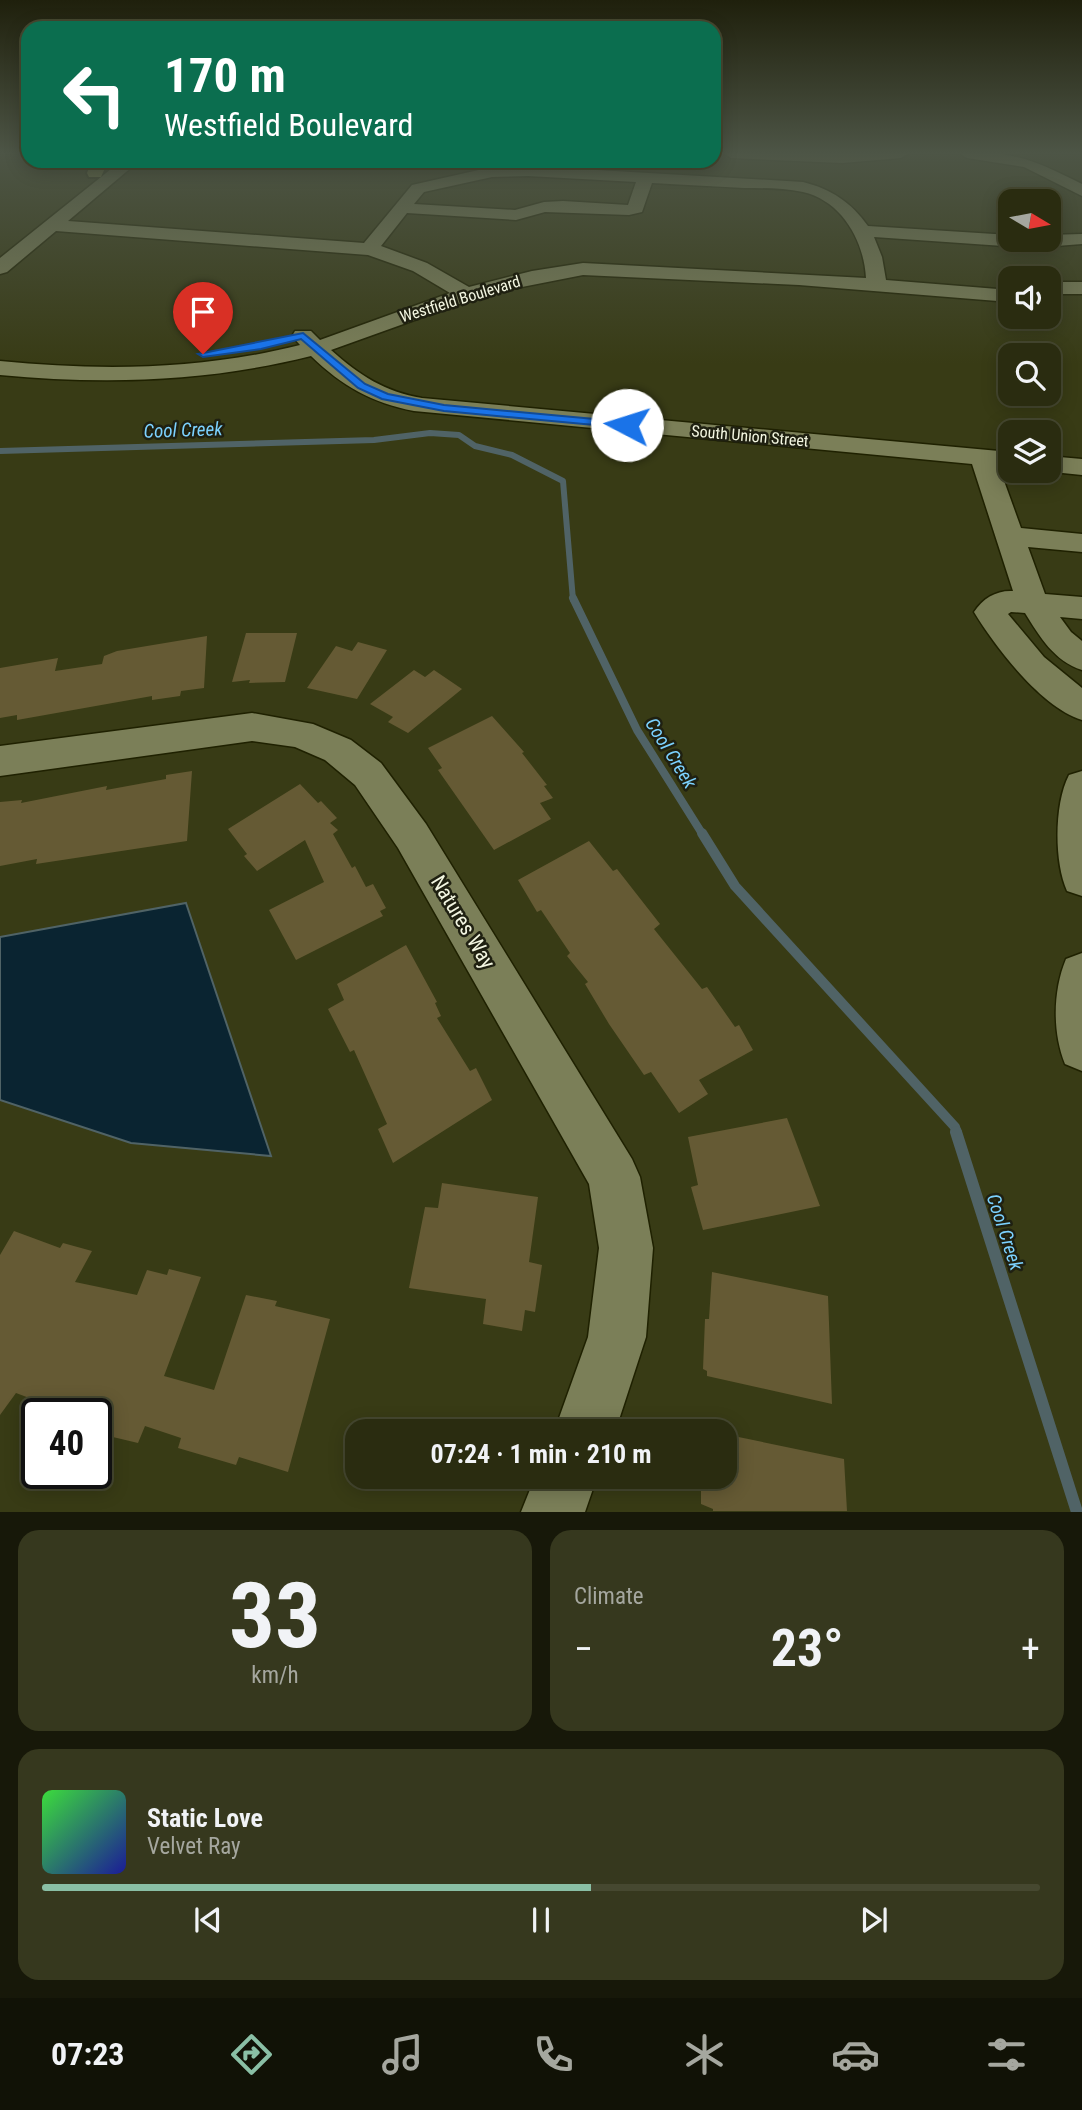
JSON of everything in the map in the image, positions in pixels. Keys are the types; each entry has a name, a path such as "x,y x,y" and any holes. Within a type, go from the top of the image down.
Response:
{"street":[{"path":"9,237 26,224"},
{"path":"369,249 389,224"},
{"path":"422,229 426,224"},
{"path":"506,235 512,224"},
{"path":"857,224 865,232 876,281"},
{"path":"0,268 51,225 369,249 400,257 461,290"},
{"path":"865,232 998,240"},
{"path":"1061,240 1082,239"},
{"path":"1045,252 1051,256 1082,253"},
{"name":"Westfield Boulevard","path":"0,368 98,376 157,376 234,367 461,290 551,273 608,268 998,285"},
{"name":"Westfield Boulevard","path":"876,281 998,295"},
{"path":"1061,288 1082,288"},
{"path":"1061,298 1082,298"},
{"name":"Westfield Boulevard","path":"0,355 75,362 132,361 309,342"},
{"name":"South Union Street","path":"309,342 361,386 385,397 444,408 997,459"},
{"path":"997,459 1010,536 1034,603 1059,640 1082,657"},
{"path":"1061,465 1082,467"},
{"path":"1010,536 1082,543"},
{"path":"1082,608 1005,601 990,612 1008,639 1032,666 1082,707"},
{"name":"Natures Way","path":"0,761 252,727 300,734 338,750 368,774 412,836 614,1177 626,1248 617,1337 589,1419"},
{"path":"1082,786 1077,836 1082,878"},
{"path":"1082,974 1079,1031 1082,1047"},
{"path":"552,1511 561,1489"}],"water":[{"path":"186,903 271,1156 131,1143 0,1100 0,937"}],"building":[{"path":"246,633 297,633 285,682 232,682"},
{"path":"207,636 204,688 181,691 180,696 152,700 152,696 17,720 17,715 0,718 0,668 58,658 55,671 102,664 104,656 117,651"},
{"path":"358,642 387,650 357,699 307,688 336,646 352,651"},
{"path":"414,670 425,677 434,670 462,689 408,733 388,722 393,717 370,704"},
{"path":"492,716 524,752 522,753 547,785 544,786 553,798 540,803 551,819 494,850 438,770 442,768 428,748"},
{"path":"192,771 187,841 36,864 37,859 0,866 0,802 22,800 21,803 107,786 106,790 166,779 166,775"},
{"path":"300,784 337,818 330,823 338,830 333,834 352,868 355,866 366,887 373,884 386,908 380,911 383,916 296,960 269,910 324,882 305,840 257,871 244,856 247,854 228,829"},
{"path":"589,841 613,871 617,869 660,924 654,929 702,989 707,987 735,1027 739,1025 753,1050 699,1080 708,1094 679,1113 651,1072 644,1075 609,1024 585,984 588,982 567,956 570,953 541,910 537,912 518,880"},
{"path":"406,945 437,1002 435,1003 441,1016 437,1018 470,1071 476,1068 492,1100 393,1163 378,1129 387,1124 354,1050 350,1052 328,1009 344,1000 337,984"},
{"path":"787,1118 820,1206 703,1230 691,1187 698,1185 688,1137"},
{"path":"442,1183 538,1197 529,1262 542,1265 535,1312 525,1310 522,1331 483,1324 486,1299 409,1288 425,1207 438,1208"},
{"path":"14,1231 60,1248 63,1243 92,1251 75,1282 137,1295 147,1270 167,1275 169,1269 201,1277 164,1376 214,1390 246,1295 277,1301 275,1306 330,1319 288,1472 239,1457 236,1465 178,1448 181,1438 145,1426 138,1443 112,1437 112,1398 29,1398 16,1393 0,1415 0,1255"},
{"path":"712,1272 828,1296 832,1404 707,1376 707,1371 703,1369 705,1319 709,1319"},
{"path":"737,1437 844,1459 847,1511 713,1511 701,1504 701,1489 737,1489"}],"waterway":[{"name":"Cool Creek","path":"0,451 374,440 430,433 459,435 475,446 512,455 563,481 573,600"},
{"name":"Cool Creek","path":"573,598 637,730 703,835"},
{"name":"Cool Creek","path":"702,833 735,886 955,1127 957,1133"},
{"name":"Cool Creek","path":"956,1132 1077,1512"}],"route":[{"path":"203,354 261,346 303,336 338,369 361,386 385,397 444,408 627,425"}]}
